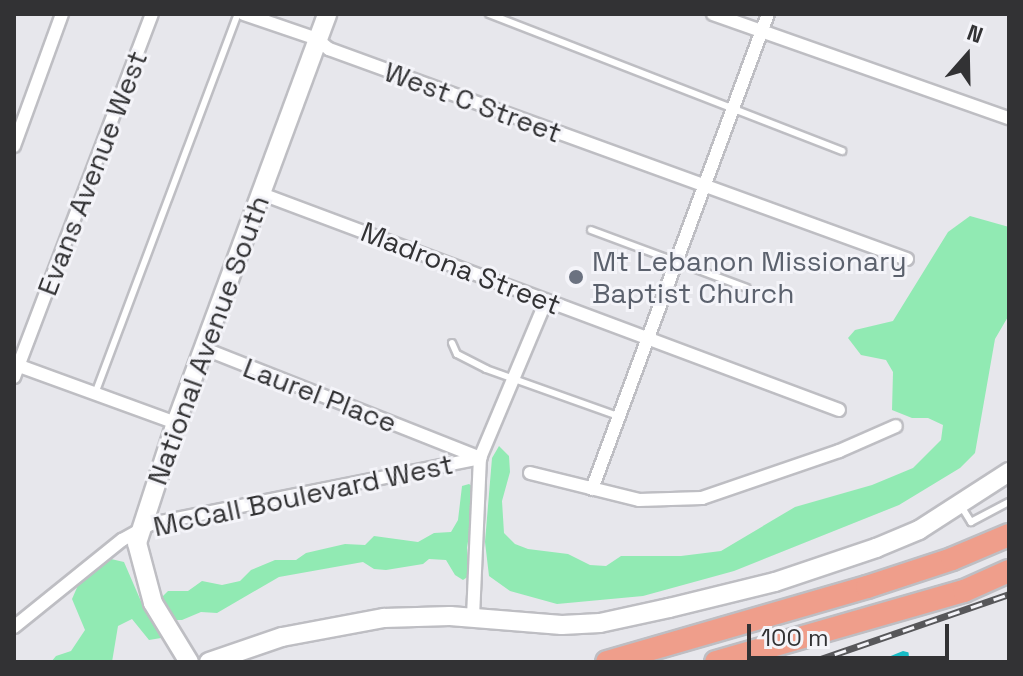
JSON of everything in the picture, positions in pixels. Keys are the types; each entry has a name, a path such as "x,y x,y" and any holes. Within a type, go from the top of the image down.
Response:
{"highway":[{"path":"607,662 867,587 1009,535"},
{"path":"716,662 964,591 1009,571"}],"main road":[{"name":"National Avenue South","path":"189,662 153,603 144,580 137,543 176,423 327,14"},
{"path":"209,662 282,637 337,625 405,617 473,617 562,625 600,623 669,608 837,563 919,530 1009,472"}],"street":[{"path":"14,146 62,14"},
{"name":"Evans Avenue West","path":"15,369 152,14"},
{"name":"West C Street","path":"241,14 317,39 329,49 907,259"},
{"path":"713,14 1009,118"},
{"path":"592,489 768,14"},
{"name":"Madrona Street","path":"262,194 839,410"},
{"path":"473,617 480,458 546,301"},
{"name":"Laurel Place","path":"205,349 480,458"},
{"path":"15,369 96,391 176,423"},
{"path":"530,473 639,500 702,498 839,451 896,426"},
{"name":"McCall Boulevard West","path":"14,627 140,529 480,458"}],"lane":[{"path":"96,391 241,14"},
{"path":"489,14 842,151"},
{"path":"591,230 747,288"},
{"path":"452,343 457,354 465,360 618,416"},
{"path":"960,503 971,522 1009,502"}],"green space":[{"path":"970,216 1009,227 1009,315 995,339 975,453 960,468 899,505 734,571 643,596 557,604 510,591 489,576 485,542 492,458 499,446 509,456 510,472 502,501 504,533 515,544 528,549 568,554 590,565 606,566 621,556 681,556 721,551 795,507 872,485 913,468 941,440 943,425 928,418 912,418 892,410 893,372 886,360 861,355 848,338 855,330 893,321 948,232"},
{"path":"469,484 476,489 467,548 469,576 463,580 455,575 446,560 429,559 423,564 386,570 374,569 363,562 279,577 217,613 201,612 182,620 175,620 160,599 168,591 188,591 202,581 222,585 240,581 251,570 275,560 296,560 306,553 345,544 365,545 374,536 418,542 434,533 451,532 458,520 462,486"},
{"path":"111,559 124,562 143,606 160,629 161,638 149,640 132,619 118,626 112,662 51,662 56,656 71,651 85,630 72,599 79,583"}],"water":[{"path":"903,651 947,662 876,662"}],"pier":[{"path":"908,648 948,658 951,662 909,657"}],"railway":[{"path":"812,662 1009,594"}],"place":[{"name":"Mt Lebanon Missionary Baptist Church","path":"576,277"}]}
